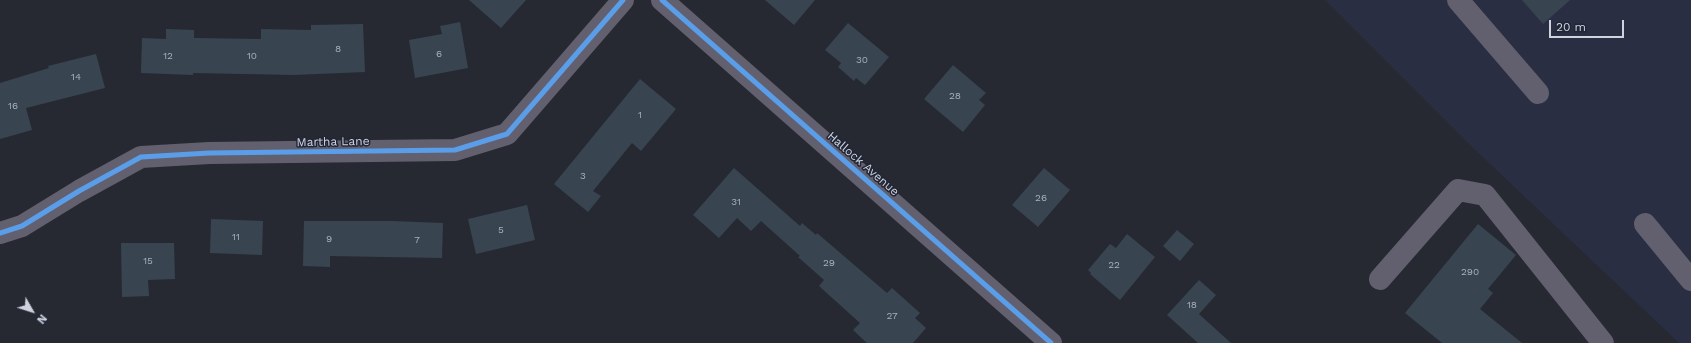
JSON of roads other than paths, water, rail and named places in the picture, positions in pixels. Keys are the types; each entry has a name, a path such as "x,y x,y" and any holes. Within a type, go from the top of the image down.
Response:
{"street":[{"name":"Martha Lane","path":"0,233 22,226 79,191 141,157 210,153 455,150 507,134 623,0"},
{"name":"Hallock Avenue","path":"662,0 1051,343"},
{"path":"1458,0 1538,93"},
{"path":"1380,279 1458,190 1485,195 1603,343"},
{"path":"1645,224 1691,280"}]}
